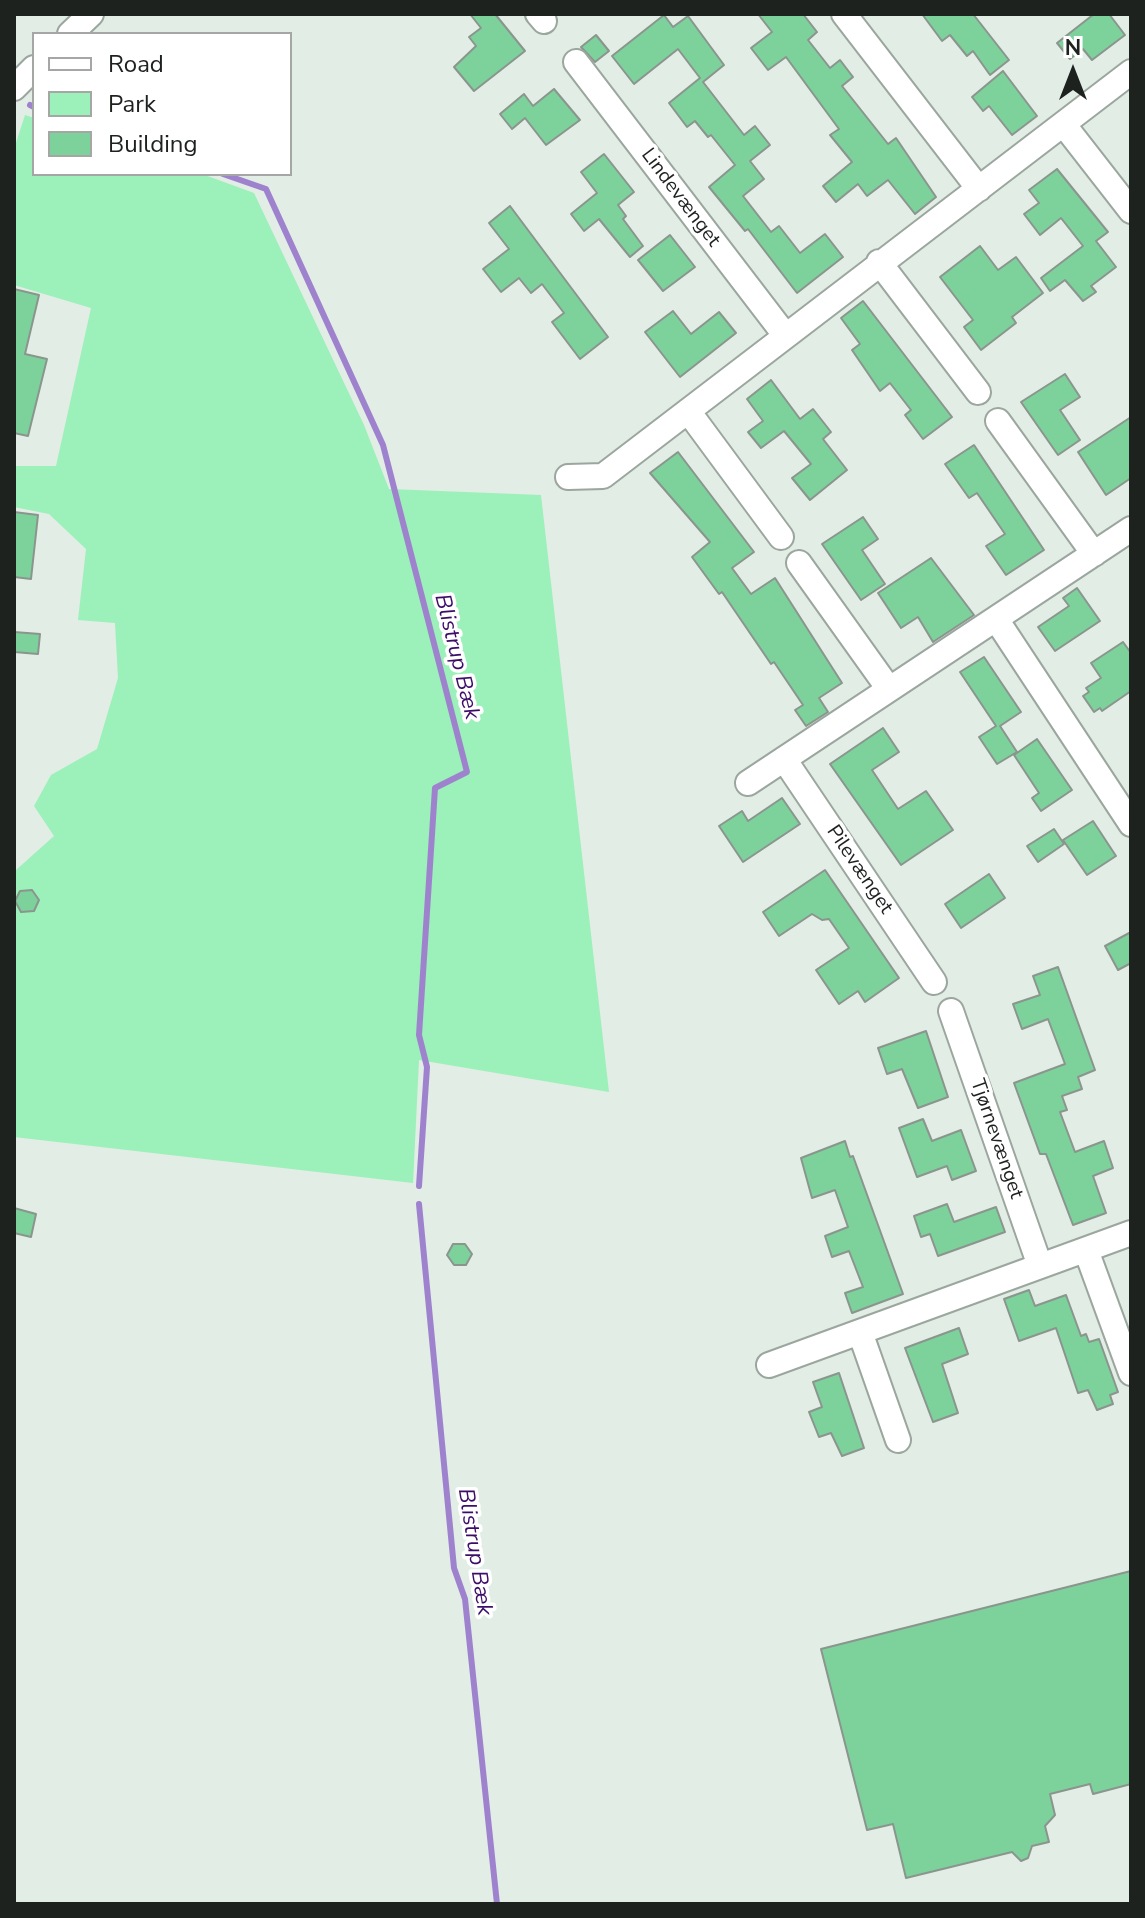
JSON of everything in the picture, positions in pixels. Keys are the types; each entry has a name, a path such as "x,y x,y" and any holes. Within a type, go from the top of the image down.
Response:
{"street":[{"path":"72,32 91,14"},
{"path":"844,14 979,189"},
{"name":"Lindevænget","path":"576,62 785,335"},
{"path":"14,88 32,70"},
{"path":"568,477 603,476 1131,72"},
{"path":"1064,125 1131,211"},
{"path":"879,262 978,392"},
{"path":"688,411 781,537"},
{"path":"998,421 1094,554"},
{"path":"748,783 1131,529"},
{"path":"799,563 889,689"},
{"path":"996,619 1131,824"},
{"name":"Pilevænget","path":"784,759 934,982"},
{"name":"Tjørnevænget","path":"951,1011 1040,1266"},
{"path":"769,1365 1131,1233"},
{"path":"1086,1250 1131,1373"},
{"path":"860,1332 898,1440"}],"green space":[{"path":"25,115 32,117 32,176 207,176 254,193 364,425 389,489 541,495 609,1092 419,1060 413,1183 14,1137 16,870 54,836 34,806 51,775 97,749 118,678 115,623 78,620 86,549 49,514 14,507 14,466 56,466 91,308 14,285 14,149"}],"building":[{"path":"470,14 495,14 525,51 474,91 454,67 476,46 469,37 481,28"},
{"path":"758,14 803,14 817,32 808,40 830,68 840,60 853,77 842,86 888,144 896,138 936,197 915,214 888,180 867,196 858,184 836,202 823,186 852,162 830,135 839,129 786,57 768,70 751,48 772,32"},
{"path":"922,14 973,14 1009,60 990,75 973,51 967,56 950,35 942,41"},
{"path":"1094,14 1109,14 1125,35 1092,60 1083,49 1070,59 1057,43"},
{"path":"664,15 673,27 688,16 724,65 703,82 744,135 755,126 770,145 750,161 764,179 743,196 771,232 779,226 800,253 825,234 843,257 797,293 748,229 745,231 709,187 735,165 711,135 708,137 695,121 687,127 669,103 700,78 678,49 634,84 612,56"},
{"path":"596,35 609,51 595,62 581,47"},
{"path":"1003,71 1037,116 1012,135 989,106 983,111 972,97"},
{"path":"554,89 580,120 546,145 525,118 512,129 500,114 524,94 533,106"},
{"path":"604,154 634,192 618,205 626,216 623,219 643,246 630,257 599,219 584,231 571,214 597,193 581,172"},
{"path":"1057,169 1108,232 1096,241 1116,267 1091,286 1096,292 1083,301 1065,280 1050,291 1041,278 1083,246 1061,218 1040,235 1024,214 1039,203 1029,190"},
{"path":"510,206 608,337 580,359 552,322 564,313 542,284 531,293 519,278 501,292 483,269 509,249 489,223"},
{"path":"670,235 695,267 663,291 638,260"},
{"path":"980,246 998,270 1016,257 1043,293 1012,317 1016,323 981,350 964,327 973,320 940,277"},
{"path":"14,289 39,295 25,354 47,359 28,436 14,433"},
{"path":"863,301 952,417 923,439 905,415 911,410 890,383 880,391 852,350 860,344 841,318"},
{"path":"673,311 691,334 719,312 736,333 680,377 645,332"},
{"path":"1065,374 1080,397 1060,410 1080,440 1058,455 1021,402"},
{"path":"771,380 800,419 813,409 831,432 823,439 847,470 810,500 792,478 811,464 784,431 761,448 748,432 763,421 747,399"},
{"path":"1131,417 1131,478 1106,495 1078,452"},
{"path":"974,445 1044,550 1006,575 986,546 1005,534 977,493 969,498 945,464"},
{"path":"678,452 754,552 732,568 751,594 775,578 842,683 819,698 828,712 806,726 795,710 803,705 774,662 771,664 722,592 719,594 692,557 710,542 650,473"},
{"path":"14,512 38,515 31,579 14,577"},
{"path":"863,517 878,539 862,550 885,584 861,600 822,544"},
{"path":"931,558 974,615 933,642 918,617 901,628 878,593"},
{"path":"1077,588 1100,621 1055,651 1038,627 1069,606 1063,598"},
{"path":"14,632 40,634 38,654 14,652"},
{"path":"1123,642 1131,653 1131,691 1102,711 1100,708 1094,712 1083,696 1089,692 1086,688 1101,678 1091,663"},
{"path":"984,657 1021,712 1000,726 1017,752 997,764 979,737 996,726 960,672"},
{"path":"883,728 899,752 872,770 898,809 926,791 953,830 901,865 830,764"},
{"path":"1037,739 1072,790 1041,811 1032,798 1039,793 1014,755"},
{"path":"782,798 800,824 743,862 719,826 742,811 748,821"},
{"path":"1093,821 1116,856 1087,875 1063,840"},
{"path":"1054,829 1064,844 1038,862 1027,846"},
{"path":"825,870 899,978 865,1002 858,991 839,1004 816,970 849,948 829,919 822,920 812,914 779,936 763,912"},
{"path":"989,874 1005,898 961,928 945,904"},
{"path":"32,890 39,900 34,911 21,912 15,901 20,891"},
{"path":"1131,932 1131,963 1118,970 1105,946"},
{"path":"1058,967 1095,1070 1078,1077 1082,1089 1062,1096 1067,1110 1060,1112 1075,1152 1104,1141 1113,1168 1093,1176 1106,1213 1073,1225 1046,1154 1040,1154 1014,1083 1065,1064 1048,1019 1022,1029 1013,1004 1040,995 1033,976"},
{"path":"926,1031 948,1097 918,1108 902,1069 887,1074 878,1048"},
{"path":"923,1119 932,1141 961,1130 976,1171 952,1180 947,1166 917,1177 899,1128"},
{"path":"845,1141 903,1294 852,1313 845,1293 863,1287 849,1251 832,1257 825,1236 848,1227 835,1190 812,1198 801,1158"},
{"path":"947,1204 954,1222 996,1207 1005,1232 938,1256 930,1234 921,1237 914,1216"},
{"path":"14,1208 36,1214 31,1237 14,1233"},
{"path":"453,1244 465,1244 472,1254 466,1265 454,1265 447,1255"},
{"path":"1029,1290 1035,1306 1066,1295 1081,1336 1086,1334 1089,1342 1099,1339 1118,1392 1110,1395 1113,1404 1097,1410 1088,1390 1078,1393 1056,1328 1019,1341 1004,1299"},
{"path":"959,1328 968,1354 942,1364 958,1413 933,1422 905,1348"},
{"path":"839,1373 864,1448 842,1456 831,1433 819,1437 809,1412 822,1407 813,1382"},
{"path":"1131,1571 1131,1784 1093,1794 1090,1784 1050,1794 1055,1815 1045,1826 1049,1842 1032,1846 1028,1858 1021,1861 1012,1852 906,1878 893,1824 867,1830 821,1649"}],"waterway":[{"name":"Blistrup Bæk","path":"229,176 266,189 383,445 467,772 435,788 419,1035 427,1067 419,1186"},
{"name":"Blistrup Bæk","path":"419,1204 454,1568 465,1599 497,1904"}]}
